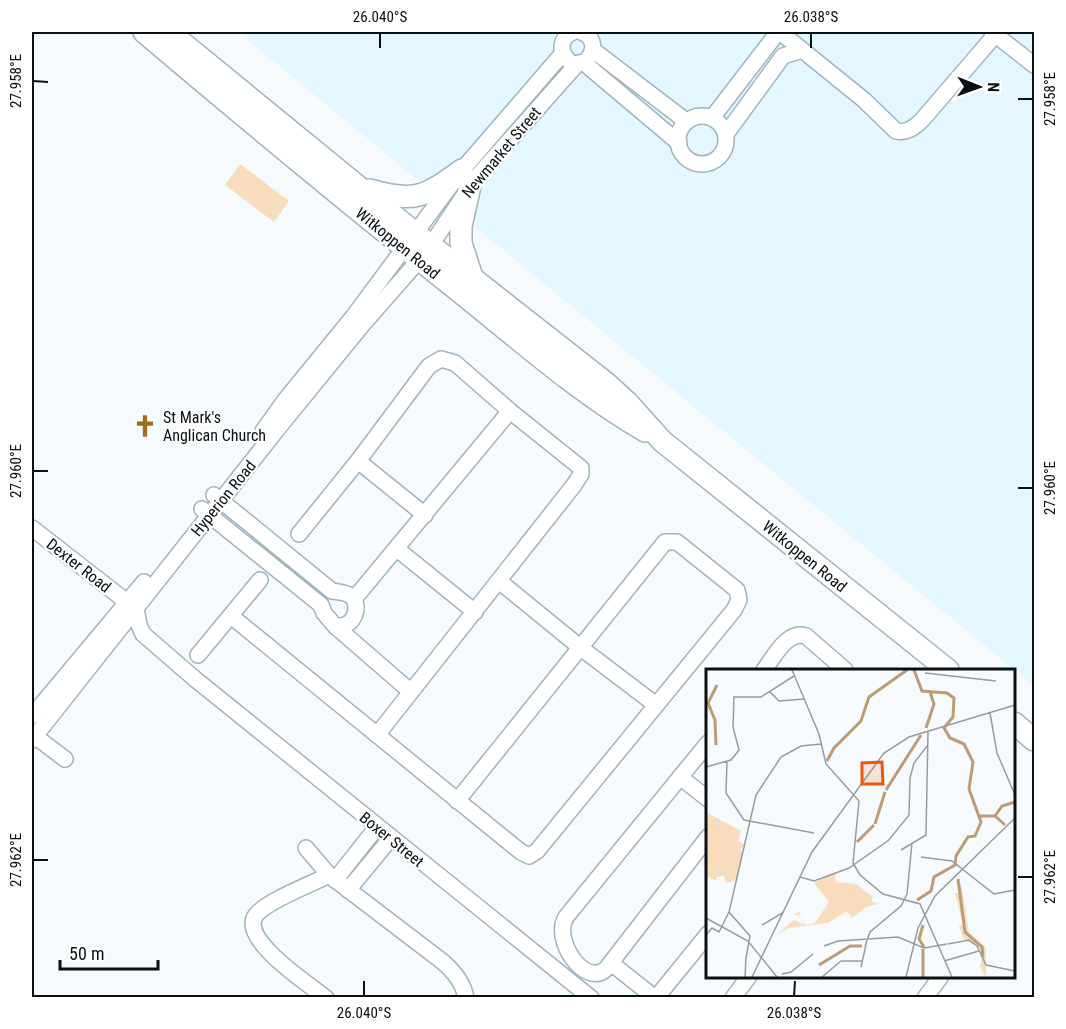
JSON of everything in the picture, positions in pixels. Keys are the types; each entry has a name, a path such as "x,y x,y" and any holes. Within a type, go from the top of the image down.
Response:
{"main road":[{"name":"Witkoppen Road","path":"144,32 276,144 417,246 472,277 606,383 628,403 662,441"},
{"name":"Witkoppen Road","path":"169,32 360,187 417,246 559,372 618,415 662,441 947,669"},
{"path":"360,187 395,197 415,196 443,183 466,178 461,243 472,277"},
{"path":"1015,724 1035,740"}],"street":[{"path":"712,118 779,32 864,100 896,131 903,132 915,127 922,120 994,33 1035,65"},
{"name":"Newmarket Street","path":"417,246 466,178 563,53 563,40 584,44"},
{"name":"Newmarket Street","path":"466,178 584,44"},
{"path":"584,44 686,121"},
{"path":"563,53 568,60 584,44"},
{"path":"584,44 679,143 684,156 689,160 702,164 710,163 723,153 726,134 719,123 712,118 698,117 686,121 681,130 679,143"},
{"path":"726,134 783,56 802,50"},
{"name":"Hyperion Road","path":"32,716 131,606 217,498 286,399 353,317 417,246"},
{"path":"299,534 358,461 429,366 436,361 446,359 455,363 510,411 574,461 582,471 580,478 377,735"},
{"path":"354,599 510,411"},
{"path":"358,461 425,515"},
{"path":"217,498 332,591 349,594 354,599 356,609 351,621 345,625 335,626"},
{"path":"205,512 321,605 324,613 335,626 410,691"},
{"name":"Dexter Road","path":"32,528 131,606"},
{"path":"231,616 457,801 521,852 532,855 537,852 734,610 739,600 737,590 680,544 671,541 663,544 457,801"},
{"path":"397,549 475,612"},
{"path":"278,570 288,556"},
{"path":"198,656 260,580"},
{"path":"499,580 581,648 656,705"},
{"name":"Hyperion Road","path":"33,737 119,631 131,606"},
{"name":"Boxer Street","path":"131,606 144,634 195,679 591,998"},
{"name":"Boxer Street","path":"119,631 134,638 195,679"},
{"path":"765,669 788,639 795,634 806,636 842,669"},
{"path":"33,737 65,759"},
{"path":"706,744 562,922 562,940 567,952 580,965 597,975 611,963 706,840"},
{"path":"680,777 706,797"},
{"path":"326,998 267,950 258,938 253,920 267,906 332,878 377,827"},
{"path":"348,890 391,838"},
{"path":"306,848 332,878 443,962 458,978 464,988 466,998"},
{"path":"611,963 656,998 706,936"},
{"path":"733,998 748,978"},
{"path":"925,998 940,978"}],"shaded area":[{"path":"238,32 1034,32 1034,686"},
{"path":"240,164 289,201 274,222 225,185"}],"place":[{"name":"St Mark's Anglican Church","path":"145,426"}]}
